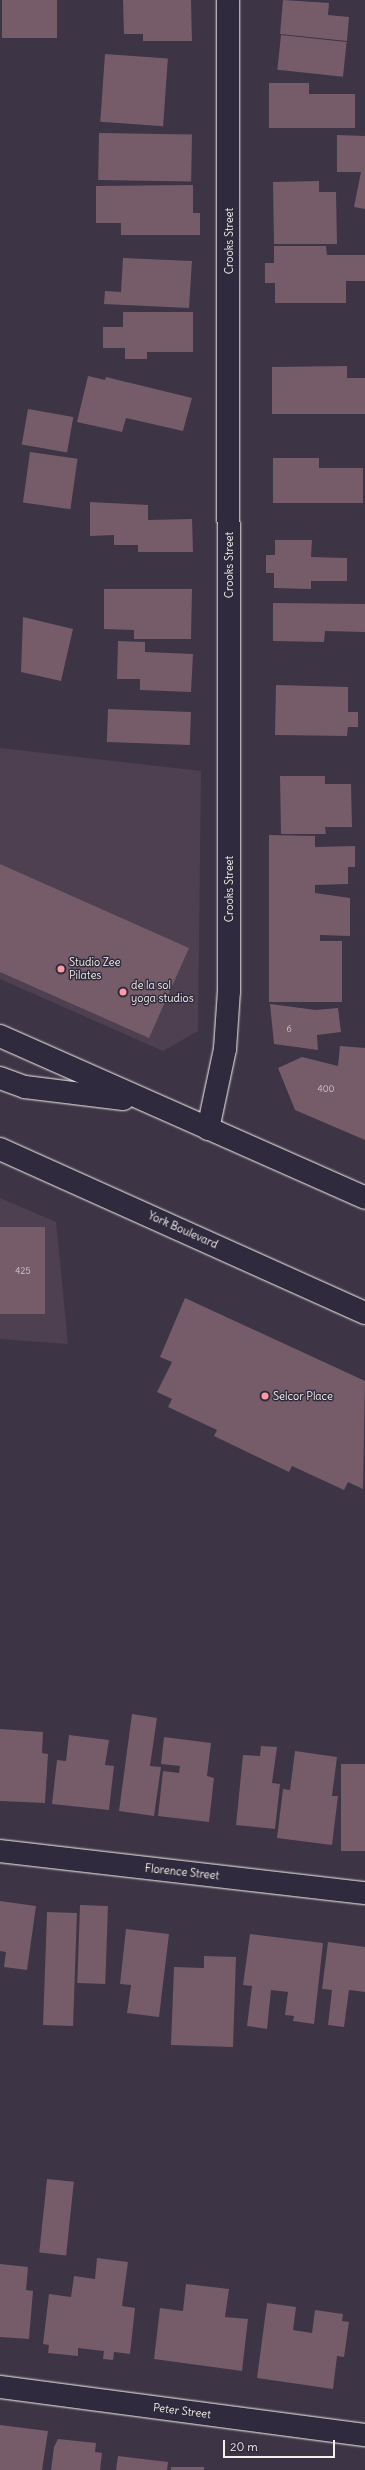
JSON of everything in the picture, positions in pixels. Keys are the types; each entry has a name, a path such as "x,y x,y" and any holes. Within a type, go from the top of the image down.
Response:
{"street":[{"name":"Crooks Street","path":"208,1129 225,1050 229,991 228,0"},
{"path":"0,1036 365,1198"},
{"path":"0,1078 25,1087 146,1102"},
{"name":"York Boulevard","path":"0,1149 365,1313"},
{"name":"Florence Street","path":"0,1851 365,1893"},
{"name":"Peter Street","path":"0,2387 365,2435"}],"shaded area":[{"path":"0,748 201,771 198,1031 163,1051 0,979"},
{"path":"0,1198 56,1222 68,1344 0,1339"}],"building":[{"path":"2,0 57,0 57,38 2,38"},
{"path":"123,0 191,0 192,41 143,41 143,34 124,34"},
{"path":"283,0 329,3 328,15 349,17 347,41 280,34"},
{"path":"281,35 347,42 343,77 277,70"},
{"path":"105,54 168,58 163,126 100,122"},
{"path":"269,83 309,83 309,94 355,94 355,128 269,128"},
{"path":"99,133 192,135 191,182 98,180"},
{"path":"337,135 365,136 365,209 354,207 361,172 337,172"},
{"path":"319,181 319,192 336,192 337,244 274,244 273,182"},
{"path":"193,185 193,213 200,213 200,235 121,235 121,223 96,223 96,186"},
{"path":"274,246 326,246 327,255 365,255 365,281 346,281 346,303 275,303 275,283 265,283 265,263 274,263"},
{"path":"123,258 192,261 189,308 104,304 105,291 121,292"},
{"path":"123,312 193,312 193,352 147,352 147,359 125,359 125,348 103,348 103,327 123,327"},
{"path":"347,366 347,378 365,378 365,414 272,414 272,367"},
{"path":"88,376 105,380 106,377 192,398 183,431 126,418 122,432 77,422"},
{"path":"28,409 73,417 67,452 22,444"},
{"path":"30,452 78,459 70,509 23,503"},
{"path":"273,458 319,458 319,468 363,468 363,503 273,503"},
{"path":"90,502 148,505 148,520 192,519 193,552 138,552 138,545 114,545 114,535 90,536"},
{"path":"275,540 312,540 311,557 347,558 347,581 311,581 311,589 274,588 274,573 266,573 266,555 275,555"},
{"path":"104,589 192,589 191,639 134,639 134,630 104,629"},
{"path":"273,603 365,604 365,632 325,631 324,642 273,641"},
{"path":"23,617 73,629 61,681 21,672"},
{"path":"118,641 145,642 145,652 193,654 191,692 140,690 140,679 117,679"},
{"path":"276,685 348,687 348,712 358,712 358,727 348,727 347,736 275,735"},
{"path":"108,709 191,712 190,745 107,742"},
{"path":"280,776 325,776 325,784 351,784 352,827 325,827 326,834 281,834"},
{"path":"269,835 315,836 315,847 355,846 355,867 348,867 348,884 315,885 315,893 350,898 350,936 320,935 320,941 342,941 342,1002 269,1002"},
{"path":"0,864 189,948 149,1038 0,972"},
{"path":"270,1004 316,1010 338,1008 341,1032 317,1035 318,1050 274,1044"},
{"path":"340,1046 365,1048 365,1140 295,1110 278,1068 302,1057 338,1066"},
{"path":"0,1227 45,1227 45,1314 0,1314"},
{"name":"Selcor Place","path":"185,1298 365,1381 363,1489 348,1482 344,1490 292,1466 289,1472 214,1436 217,1430 168,1407 172,1399 157,1392 172,1362 160,1357"},
{"path":"132,1714 157,1718 150,1766 161,1767 154,1816 119,1811"},
{"path":"0,1729 43,1732 42,1753 48,1754 45,1803 0,1801"},
{"path":"69,1735 109,1740 105,1765 114,1766 109,1810 52,1804 57,1760 66,1761"},
{"path":"164,1737 211,1743 207,1776 214,1778 209,1822 158,1816 163,1771 179,1773 180,1766 161,1764"},
{"path":"261,1746 277,1747 272,1783 280,1784 275,1829 236,1825 243,1755 260,1756"},
{"path":"295,1751 337,1757 332,1796 338,1796 332,1845 277,1838 283,1789 290,1790"},
{"path":"341,1764 365,1764 365,1851 341,1851"},
{"path":"0,1901 36,1906 27,1970 4,1967 6,1952 0,1951"},
{"path":"80,1905 108,1906 105,1984 77,1983"},
{"path":"47,1912 77,1913 73,2026 43,2025"},
{"path":"126,1929 169,1934 159,2017 127,2013 131,1985 120,1984"},
{"path":"250,1934 323,1943 314,2024 293,2021 294,2016 285,2015 288,1992 271,1990 267,2029 247,2026 252,1986 243,1985"},
{"path":"328,1942 365,1947 365,1992 349,1990 344,2027 328,2025 332,1990 322,1989"},
{"path":"204,1956 236,1957 233,2047 171,2045 174,1967 204,1968"},
{"path":"47,2179 74,2182 66,2255 39,2253"},
{"path":"97,2258 128,2262 122,2306 135,2308 130,2354 114,2352 113,2360 103,2359 104,2351 78,2348 78,2356 48,2353 49,2345 43,2344 49,2294 71,2297 74,2276 95,2279"},
{"path":"0,2264 28,2267 26,2290 33,2291 29,2339 0,2337"},
{"path":"186,2284 229,2289 225,2317 248,2319 242,2371 154,2359 160,2308 183,2311"},
{"path":"267,2303 296,2307 293,2330 312,2333 315,2310 343,2314 342,2321 349,2322 344,2357 337,2356 333,2389 257,2378"},
{"path":"0,2425 48,2431 42,2470 0,2470"},
{"path":"58,2439 96,2443 95,2452 102,2453 100,2470 51,2470 54,2447"},
{"path":"118,2456 168,2462 167,2470 116,2470"},
{"path":"171,2467 204,2467 204,2470 171,2470"}],"place":[{"name":"Studio Zee Pilates","path":"61,969"},
{"name":"de la sol yoga studios","path":"123,992"},
{"name":"Selcor Place","path":"265,1396"}]}
